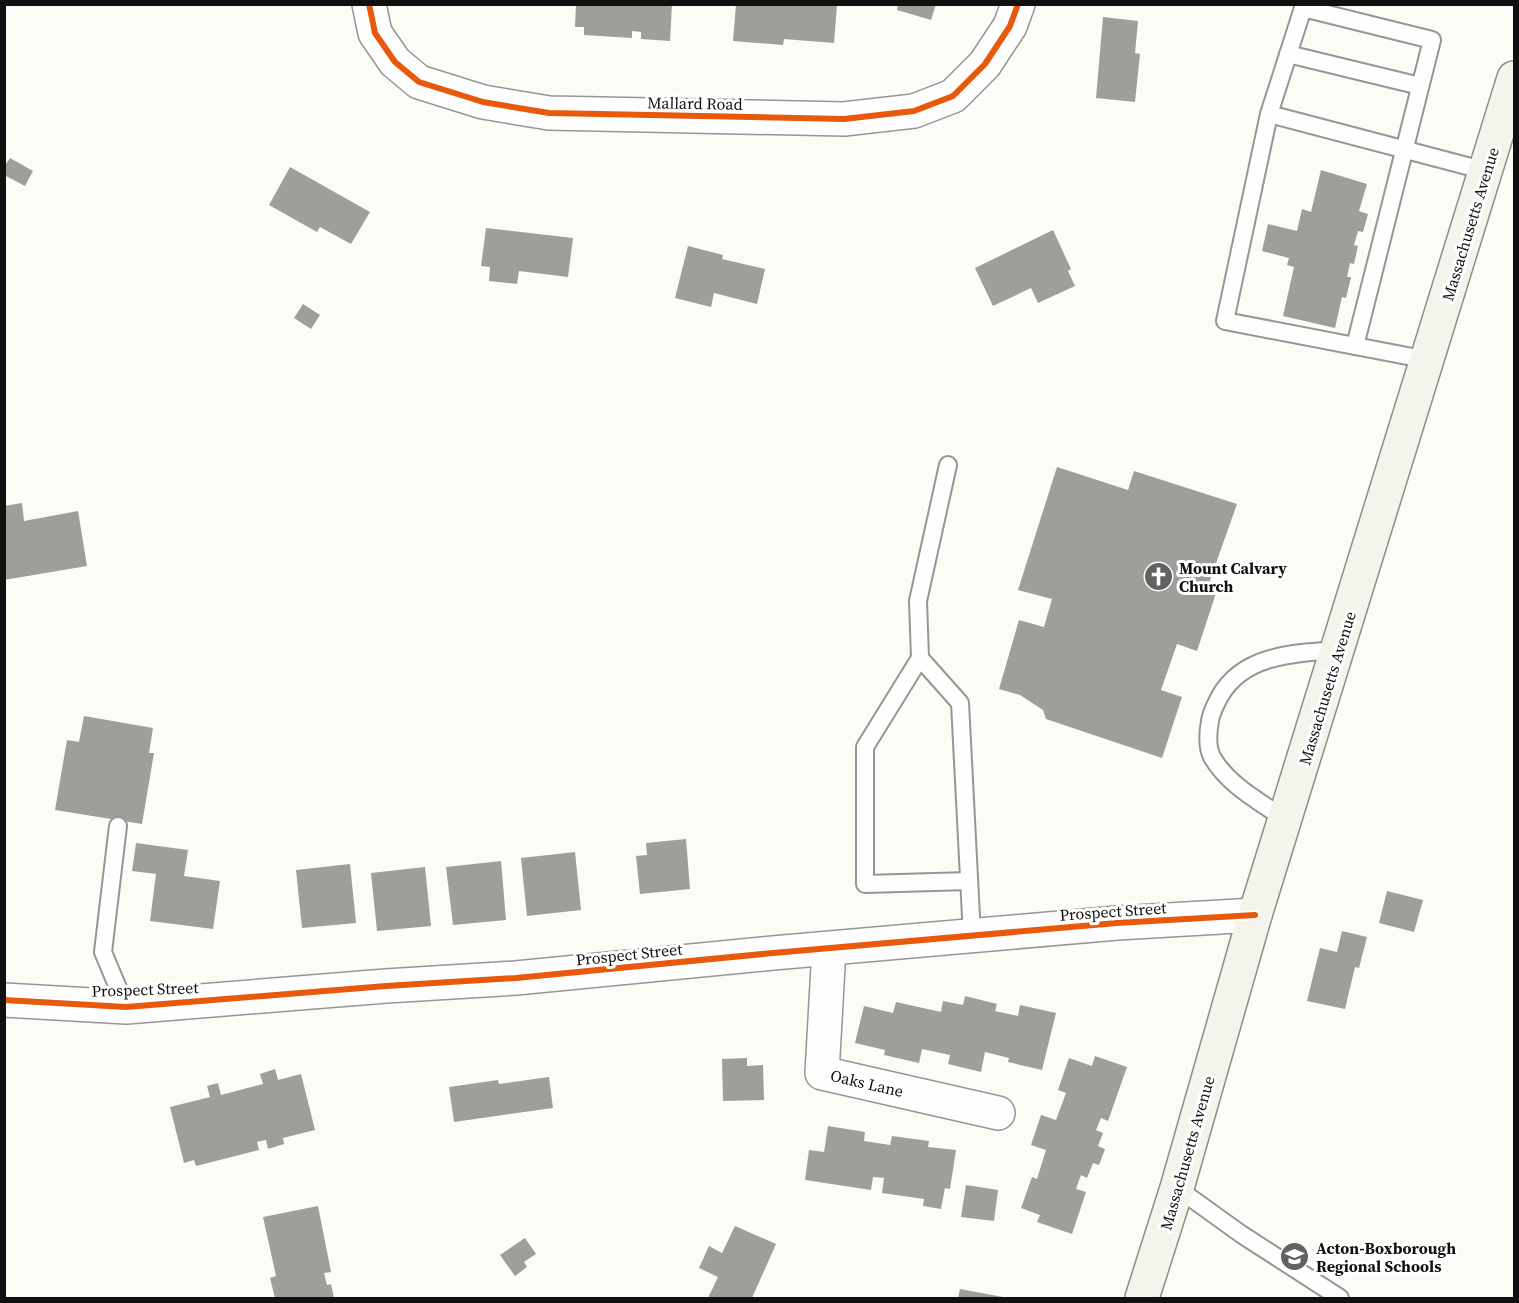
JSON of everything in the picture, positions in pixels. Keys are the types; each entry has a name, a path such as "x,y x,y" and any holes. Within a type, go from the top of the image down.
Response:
{"main road":[{"name":"Massachusetts Avenue","path":"1142,1299 1178,1188 1255,915 1515,78"}],"street":[{"name":"Mallard Road","path":"369,4 375,33 395,62 419,82 483,102 549,113 844,119 914,111 953,96 985,64 1010,26 1017,4"},
{"name":"Prospect Street","path":"4,1000 126,1006 516,978 1118,922 1255,915"},
{"name":"Oaks Lane","path":"829,949 822,1073 998,1113"}],"lane":[{"path":"1355,346 1432,40 1303,8 1269,114 1225,321 1355,346 1428,360"},
{"path":"1288,54 1420,86"},
{"path":"1269,114 1486,171"},
{"path":"948,465 918,601 920,658 865,747 865,884 969,881"},
{"path":"1285,819 1230,779 1211,756 1208,737 1210,714 1225,688 1245,670 1271,657 1339,650"},
{"path":"920,658 960,703 972,936"},
{"path":"118,826 103,952 126,1006"},
{"path":"1178,1188 1241,1234 1340,1299"}],"building":[{"path":"576,4 672,4 670,41 641,39 641,32 632,31 632,38 584,35 584,27 575,27"},
{"path":"736,4 837,5 834,43 784,39 783,45 733,41"},
{"path":"898,4 936,4 931,20 897,10"},
{"path":"1103,17 1138,21 1135,53 1140,54 1135,102 1096,98"},
{"path":"10,158 33,171 25,186 4,175 4,167"},
{"path":"290,167 370,212 351,244 320,227 317,232 269,205"},
{"path":"1321,170 1367,184 1359,211 1368,214 1363,232 1358,231 1354,245 1358,246 1354,264 1350,263 1347,277 1351,277 1346,298 1342,297 1335,328 1283,316 1294,267 1287,265 1289,258 1262,251 1268,224 1297,231 1302,209 1311,212"},
{"path":"486,228 573,238 568,277 519,271 517,284 489,281 490,267 481,266"},
{"path":"1053,230 1071,269 1068,271 1075,286 1038,303 1031,288 993,306 975,268"},
{"path":"688,246 723,255 722,259 765,269 757,304 714,293 711,307 675,298"},
{"path":"303,304 320,315 311,329 294,318"},
{"path":"1057,467 1128,490 1134,471 1237,504 1209,583 1218,587 1197,651 1177,644 1161,690 1182,697 1162,758 1046,719 1043,710 1020,695 999,689 1019,620 1044,627 1052,599 1018,590"},
{"path":"22,503 24,521 78,511 87,566 4,580 4,506"},
{"path":"84,716 153,728 149,753 154,753 142,824 55,810 67,740 79,742"},
{"path":"686,839 690,889 640,894 636,856 647,855 646,843"},
{"path":"136,843 188,850 184,876 220,881 213,929 150,921 156,874 132,871"},
{"path":"575,852 581,910 527,916 521,858"},
{"path":"501,861 506,920 453,925 446,867"},
{"path":"350,864 356,923 302,928 296,870"},
{"path":"425,867 431,926 377,931 371,873"},
{"path":"1387,891 1423,900 1414,932 1379,923"},
{"path":"1342,931 1367,937 1359,968 1355,967 1345,1009 1307,1001 1320,948 1337,952"},
{"path":"965,996 997,1004 995,1011 1018,1016 1020,1005 1056,1013 1042,1070 1008,1062 1009,1058 985,1052 981,1072 948,1064 950,1055 922,1049 919,1063 884,1055 885,1050 855,1043 864,1006 893,1013 896,1002 941,1012 943,1001 963,1005"},
{"path":"1095,1056 1127,1067 1108,1121 1101,1118 1096,1130 1103,1133 1098,1146 1105,1149 1099,1165 1093,1163 1087,1178 1081,1175 1076,1189 1086,1192 1072,1234 1037,1222 1040,1215 1021,1208 1032,1177 1037,1179 1046,1150 1031,1145 1041,1115 1056,1120 1066,1093 1058,1090 1069,1058 1092,1066"},
{"path":"747,1058 747,1066 763,1065 764,1100 723,1101 722,1059"},
{"path":"275,1069 278,1080 301,1074 315,1130 283,1138 284,1144 268,1149 266,1140 257,1142 259,1150 196,1166 194,1160 184,1163 170,1107 210,1097 207,1086 218,1083 221,1095 263,1084 260,1074"},
{"path":"549,1077 553,1108 454,1122 449,1087 498,1080 499,1084"},
{"path":"828,1126 865,1132 864,1141 890,1145 892,1136 929,1141 928,1147 956,1150 950,1189 945,1188 941,1209 923,1206 924,1199 882,1193 884,1178 873,1177 871,1190 805,1180 809,1150 824,1152"},
{"path":"966,1185 998,1190 994,1221 961,1217"},
{"path":"318,1206 331,1272 324,1273 327,1285 331,1284 334,1298 275,1298 270,1278 276,1276 263,1217"},
{"path":"735,1226 776,1244 752,1298 708,1298 718,1277 699,1268 709,1246 722,1253"},
{"path":"525,1238 536,1254 524,1262 527,1267 515,1276 500,1255"},
{"path":"960,1289 1003,1297 1003,1298 958,1298"}],"cycle path":[{"path":"369,4 375,33 395,62 419,82 483,102 549,113 844,119 914,111 953,96 985,64 1010,26 1018,4"},
{"path":"4,1000 126,1007 516,978 1117,923 1255,915"}],"place":[{"name":"Mount Calvary Church","path":"1158,577"},
{"name":"Acton-Boxborough Regional Schools","path":"1295,1257"}]}
